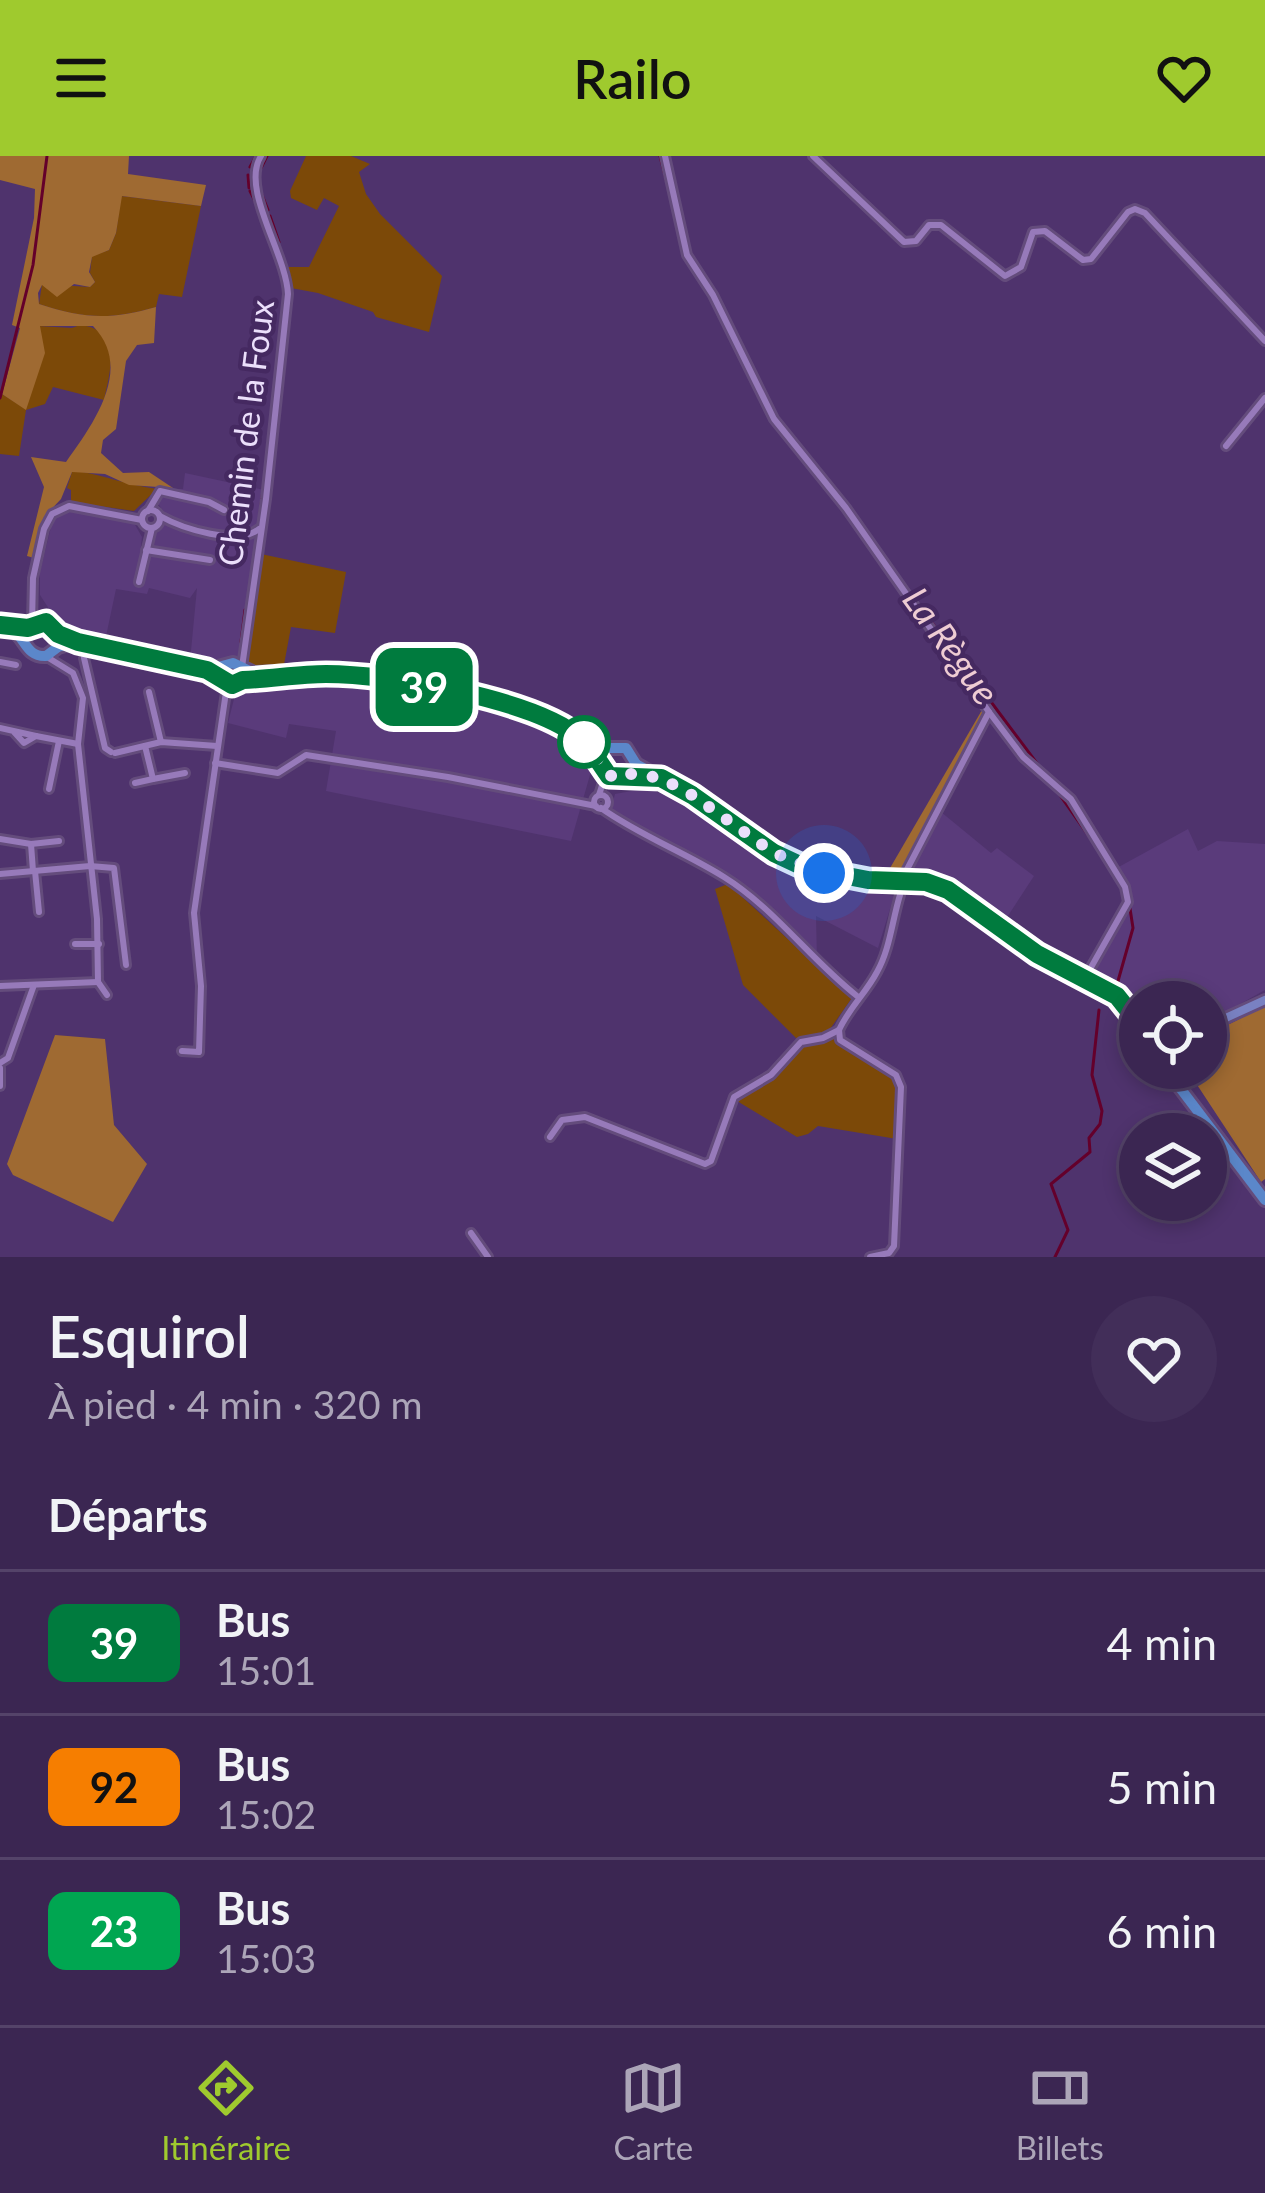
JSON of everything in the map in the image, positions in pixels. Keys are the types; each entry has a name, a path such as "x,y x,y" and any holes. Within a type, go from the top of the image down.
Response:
{"main road":[{"path":"3,626 33,628 54,650"},
{"path":"33,628 31,653 78,642 234,674 379,679 514,704 581,739 609,766 661,778 692,795 790,861 846,878 902,879 948,890 1018,942 1119,998"},
{"path":"609,766 626,748 633,769"},
{"path":"1227,1018 1265,997"},
{"path":"1181,1089 1265,1198"},
{"path":"1191,1089 1265,1198"}],"street":[{"name":"Chemin de la Foux","path":"182,1051 199,1052 194,913 218,746 243,650 259,547 254,533 288,293 285,268 253,178 261,156"},
{"path":"665,156 687,255 771,413 846,508 1023,757 1071,799 1125,887 1128,902 1085,978"},
{"path":"813,156 904,242 916,241 929,225 941,225 1006,276 1021,267 1033,232 1045,231 1083,260 1090,259 1127,212 1145,213 1265,341"},
{"path":"1226,446 1265,398"},
{"path":"139,582 160,491 224,510"},
{"path":"33,628 33,578 44,529 52,514 69,506 254,533 259,547"},
{"path":"146,550 210,560"},
{"path":"33,628 35,600"},
{"path":"54,650 86,685 105,748 113,752 161,742 218,746"},
{"path":"84,658 86,685 78,744 99,944 98,982 107,995"},
{"path":"0,662 16,665"},
{"path":"149,692 161,742"},
{"path":"902,879 989,712"},
{"path":"0,728 14,732 24,743 36,736 78,744"},
{"path":"49,789 59,741"},
{"path":"145,746 153,779"},
{"path":"215,763 278,773 306,755 600,802 612,816 726,878 857,996"},
{"path":"600,802 609,766"},
{"path":"135,783 185,773"},
{"path":"0,838 31,844 59,841"},
{"path":"31,844 39,912"},
{"path":"0,874 92,866 117,870 126,965"},
{"path":"550,1137 562,1120 585,1117 705,1163 711,1161 734,1097 771,1075 801,1042 838,1030 887,951 900,895"},
{"path":"75,944 99,944"},
{"path":"0,986 98,982"},
{"path":"0,1086 0,1065 8,1058 34,985"},
{"path":"838,1030 841,1040 896,1075 901,1087 894,1246 889,1253 870,1257"},
{"path":"471,1233 488,1257"}],"shaded area":[{"path":"0,156 129,156 128,174 206,185 201,206 122,196 109,250 92,257 89,272 95,282 90,287 74,284 57,297 42,285 38,293 39,304 84,315 111,316 156,307 154,343 137,345 126,361 116,429 103,440 101,453 123,473 149,472 173,488 129,485 105,474 72,472 61,499 44,517 34,558 27,556 44,487 31,457 66,462 98,413 110,377 110,359 93,326 40,326 45,353 26,410 2,394 20,328 12,325 34,218 35,189 0,180"},
{"path":"306,156 351,156 370,164 359,172 366,194 442,276 429,332 291,288 288,267 309,267 339,206 324,198 317,210 291,198"},
{"path":"121,196 201,206 182,297 159,294 156,307 111,316 70,313 39,304 42,284 90,287 95,282 90,273 92,256 109,250"},
{"path":"39,326 93,328 108,343 111,365 104,400 53,387 45,404 26,410 19,456 0,454 0,398 2,394 26,409"},
{"path":"72,472 157,489 134,511 71,502 67,488"},
{"path":"185,473 264,490 241,655 221,664 190,661 197,588 190,598 149,588 147,594 116,589 105,641 64,632 40,595 40,572 53,519 68,509 134,523 142,537 138,575 143,579 150,538 163,527 165,513 156,501 157,489 183,489"},
{"path":"261,554 346,572 335,633 291,627 283,670 254,671 245,659"},
{"path":"330,677 512,712 549,733 592,768 571,841 326,791 336,731 289,724 286,738 228,723 235,695 247,689"},
{"path":"982,710 990,717 982,736 905,876 886,875"},
{"path":"648,788 701,811 785,871 825,885 894,896 878,948 816,916 817,961 728,874 611,810 615,794"},
{"path":"941,812 991,853 997,848 1034,876 1002,925 967,898 905,876"},
{"path":"1188,829 1198,851 1217,841 1265,844 1265,990 1227,1011 1227,981 1119,981 1119,996 1082,970 1123,904 1115,869"},
{"path":"728,884 852,998 830,1029 813,1037 836,1029 833,1036 838,1042 892,1077 898,1098 897,1139 818,1126 797,1137 737,1101 737,1092 771,1073 799,1041 743,985 715,889"},
{"path":"1265,1006 1265,1179 1261,1182 1227,1130 1227,1113 1216,1113 1200,1089 1227,1089 1227,1025"},
{"path":"55,1035 105,1039 114,1125 147,1164 113,1222 13,1175 7,1164"}],"waterway":[{"path":"0,398 33,265 47,156"},
{"path":"250,167 256,156"},
{"path":"258,174 267,156"},
{"name":"La Règue","path":"660,156 671,198"},
{"path":"248,175 249,188"},
{"path":"260,190 268,210"},
{"path":"250,191 257,205"},
{"path":"270,216 279,242"},
{"path":"284,289 284,305"},
{"path":"268,446 275,389"},
{"path":"260,514 268,450"},
{"name":"La Règue","path":"897,576 1042,770"},
{"path":"241,642 245,610"},
{"name":"La Règue","path":"1057,791 1100,852"},
{"name":"La Règue","path":"1118,981 1133,928 1129,902"},
{"name":"La Règue","path":"1055,1257 1068,1230 1051,1184 1090,1152 1089,1138 1100,1124 1102,1111 1092,1075 1099,1010"}],"bus line":[{"name":"39","path":"0,625 28,628 46,622 58,634 78,642 207,670 232,685 243,680 329,674 529,708 581,739 613,778 631,774 661,778 760,844 806,868 846,878 916,880 939,886 1037,954 1119,998"}],"route":[{"path":"584,742 609,776 661,778 774,853 824,873"}]}
